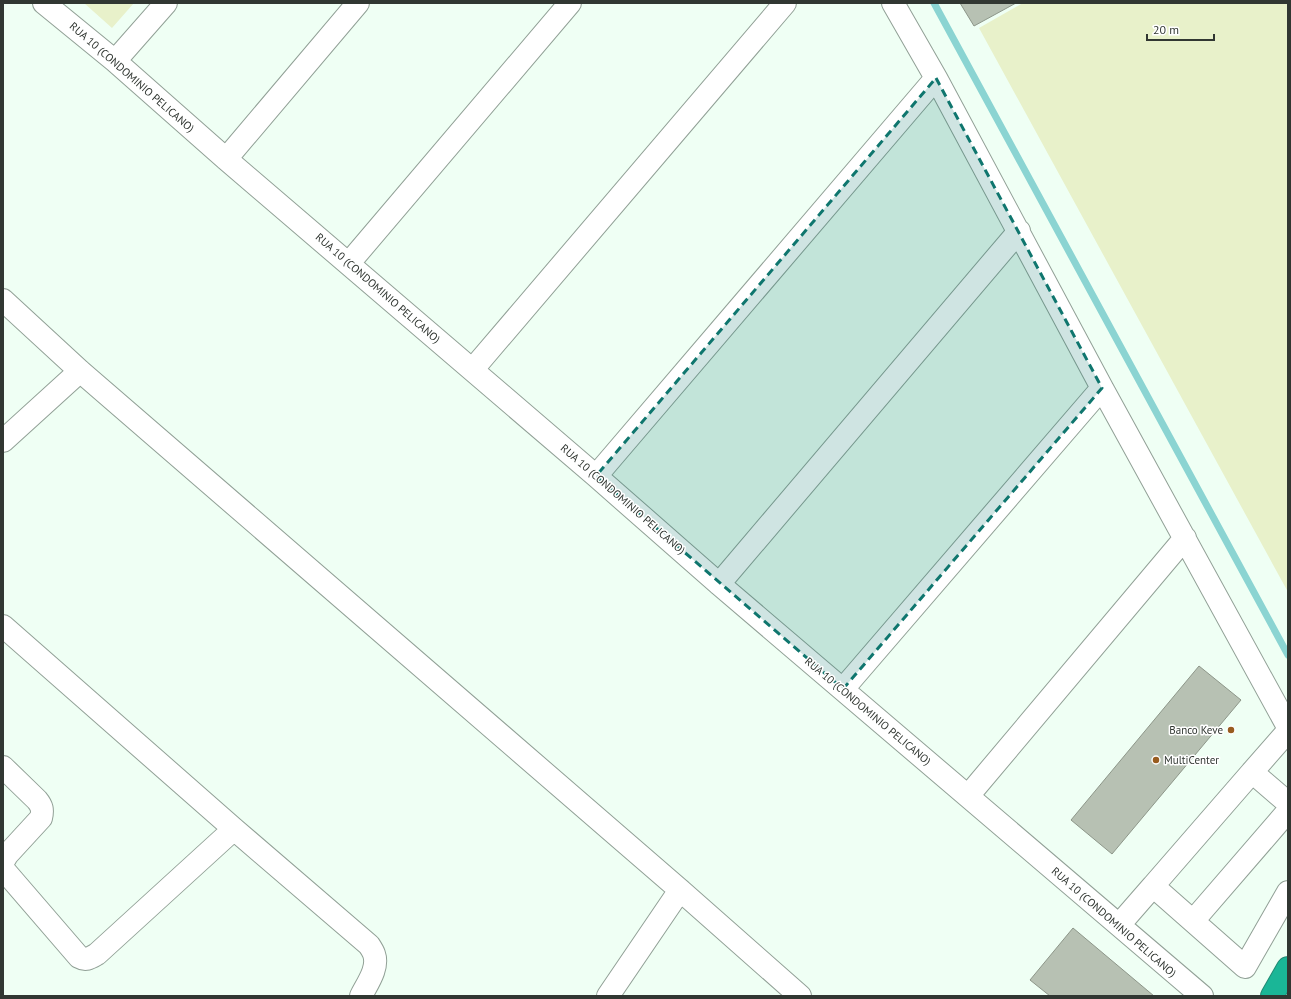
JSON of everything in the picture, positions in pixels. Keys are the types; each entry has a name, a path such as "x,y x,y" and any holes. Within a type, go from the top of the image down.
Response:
{"highway":[{"path":"1272,996 1288,968"}],"street":[{"name":"RUA 10 (CONDOMINIO PELICANO)","path":"44,3 115,61 473,369 719,584 1202,996"},
{"path":"115,61 166,3"},
{"path":"226,158 358,3"},
{"path":"349,263 570,3"},
{"path":"473,369 785,3"},
{"path":"893,3 936,78 1102,388 1288,727"},
{"path":"596,476 936,78"},
{"path":"719,584 1019,231"},
{"path":"3,300 80,371 680,890 800,996"},
{"path":"3,441 80,371"},
{"path":"843,689 1102,388"},
{"path":"968,796 1185,538"},
{"path":"3,626 234,830 369,945 374,954 374,970 361,996"},
{"path":"1119,926 1288,731"},
{"path":"3,767 37,800 42,806 43,812 41,818 7,855 3,862"},
{"path":"1252,772 1288,804"},
{"path":"1193,921 1288,811"},
{"path":"3,866 4,870 79,957 84,960 97,954 234,830"},
{"path":"1153,886 1245,967 1288,892"},
{"path":"608,996 680,890"}],"highlighted area":[{"path":"936,78 1102,388 843,689 596,476"}],"green space":[{"path":"84,3 134,3 112,28"},
{"path":"1023,3 1288,3 1288,592 979,28"}],"building":[{"path":"960,3 1016,3 974,26"},
{"name":"MultiCenter","path":"1199,666 1241,700 1112,854 1071,820"},
{"path":"1073,928 1154,996 1050,996 1030,980"}],"waterway":[{"path":"934,3 1288,655"}],"place":[{"name":"Banco Keve","path":"1231,730"},
{"name":"MultiCenter","path":"1156,760"}]}
